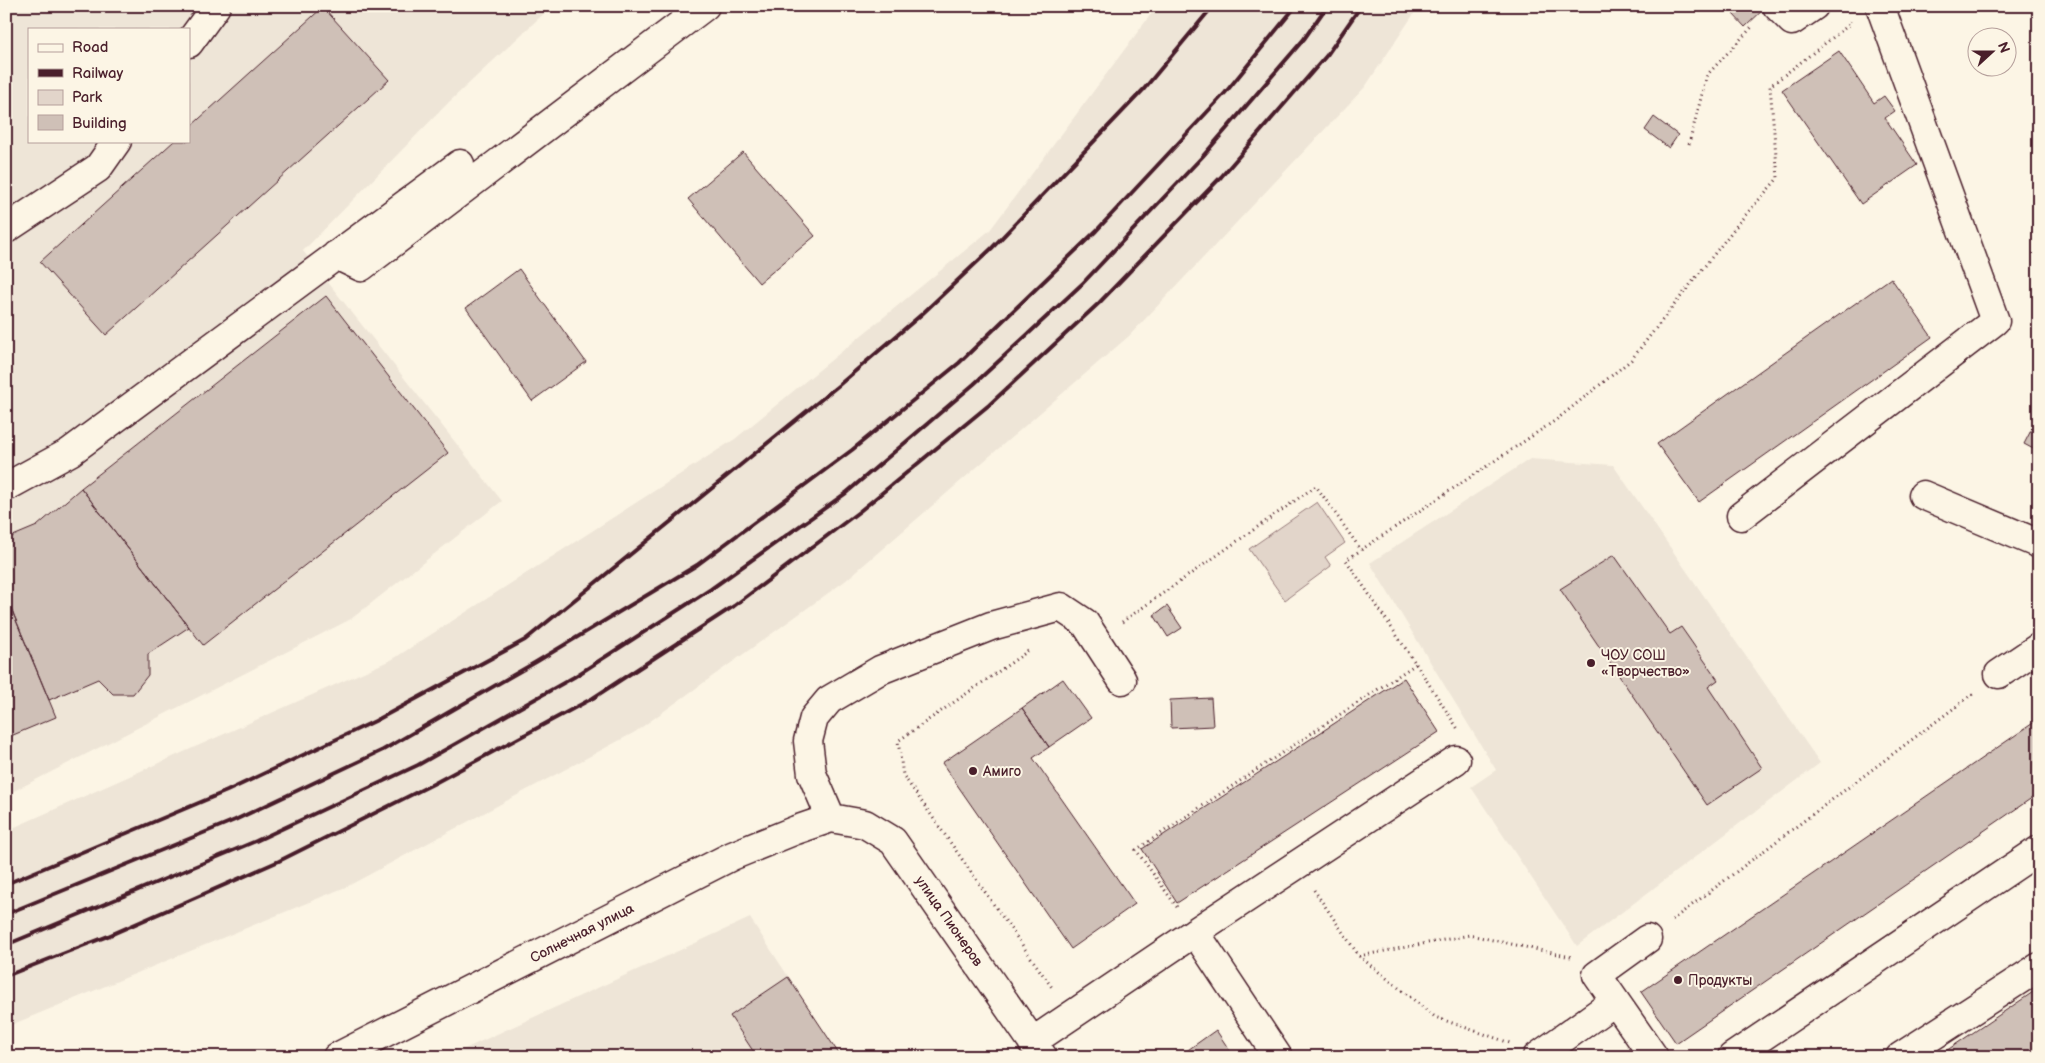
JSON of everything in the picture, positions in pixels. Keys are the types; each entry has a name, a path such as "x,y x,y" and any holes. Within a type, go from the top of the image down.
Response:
{"street":[{"path":"190,42 216,6"},
{"path":"336,255 361,267 704,6"},
{"path":"1777,6 1792,21 1814,6"},
{"path":"1741,516 1995,321 1880,6"},
{"path":"6,229 98,168 116,142"},
{"path":"6,487 70,452 460,164"},
{"path":"1923,495 2039,544"},
{"path":"831,818 812,774 808,741 814,718 829,700 889,666 991,626 1061,607 1085,623 1122,680"},
{"path":"1999,674 2039,647"},
{"path":"1038,1049 1071,1015 1456,760"},
{"name":"улица Пионеров","path":"831,818 865,824 893,841 1038,1049"},
{"name":"Солнечная улица","path":"337,1057 732,856 831,818"},
{"path":"1732,1057 2039,850"},
{"path":"1195,932 1278,1057"},
{"path":"1647,939 1597,975 1654,1057"},
{"path":"1900,1057 2039,967"},
{"path":"1539,1056 1614,1002"}],"path":[{"path":"1456,760 1472,751 1346,560 1556,420 1631,360 1741,220 1778,178 1770,86 1849,25 1852,16"},
{"path":"1689,144 1707,75 1753,27"},
{"path":"1096,640 1316,486 1361,550"},
{"path":"1035,646 898,741 904,775 1071,1015"},
{"path":"1195,932 1136,850 1416,664"},
{"path":"1647,939 1999,674"},
{"path":"1297,864 1359,956 1435,1017 1539,1056"},
{"path":"1359,956 1470,935 1572,958 1616,960"}],"shaded area":[{"path":"6,6 552,6 449,102 303,251 502,501 351,619 6,795"},
{"path":"1157,6 1419,6 1365,87 1129,336 845,581 635,732 348,886 6,1027 6,831 393,659 735,439 990,230"},
{"name":"ЧОУ СОШ «Творчество»","path":"1530,459 1613,465 1820,763 1577,946 1471,787 1496,770 1370,563"},
{"path":"750,918 841,1057 447,1057"}],"green space":[{"path":"1317,502 1345,543 1325,557 1331,566 1285,600 1249,549"}],"building":[{"path":"1741,6 1766,7 1745,27 1733,14"},
{"path":"323,7 389,80 106,335 40,262 173,142 190,142 190,127"},
{"path":"1839,51 1874,103 1884,96 1895,111 1885,118 1917,165 1861,204 1782,90"},
{"path":"1654,117 1678,135 1669,148 1645,130"},
{"path":"743,152 815,236 759,283 688,199"},
{"path":"519,269 586,362 532,401 466,308"},
{"path":"1891,278 1932,337 1699,502 1657,444"},
{"path":"326,296 448,453 203,645 81,488"},
{"path":"2039,415 2039,452 2024,444"},
{"path":"81,488 189,627 148,654 148,675 133,694 113,694 98,679 49,700 6,596 6,539 37,526"},
{"path":"1614,555 1670,634 1681,627 1718,680 1708,687 1762,768 1707,805 1560,589"},
{"path":"6,596 56,717 6,738"},
{"path":"1167,606 1182,628 1168,637 1154,615"},
{"path":"1404,678 1439,732 1177,903 1142,849"},
{"path":"1063,679 1091,718 1049,747 1022,708"},
{"path":"1211,698 1213,726 1171,728 1170,700"},
{"path":"1022,708 1049,747 1033,758 1135,904 1071,949 942,763"},
{"path":"2039,719 2039,793 1676,1043 1641,992"},
{"path":"788,977 841,1057 757,1057 730,1016"},
{"path":"2039,988 2039,1057 1937,1057"},
{"path":"1216,1030 1234,1057 1178,1057"}],"railway":[{"path":"6,884 227,791 375,721 525,640 839,385 922,314 992,248 1144,89 1213,6"},
{"path":"6,914 235,820 383,750 536,662 697,565 852,450 959,363 1096,231 1225,93 1296,6"},
{"path":"6,945 256,841 418,765 574,677 711,589 846,493 974,384 1082,284 1203,156 1304,39 1327,6"},
{"path":"6,976 108,936 279,861 433,784 593,698 734,606 860,511 989,405 1099,303 1221,177 1327,55 1361,6"}],"place":[{"name":"ЧОУ СОШ «Творчество»","path":"1591,663"},
{"name":"Амиго","path":"973,771"},
{"name":"Продукты","path":"1678,980"}]}
